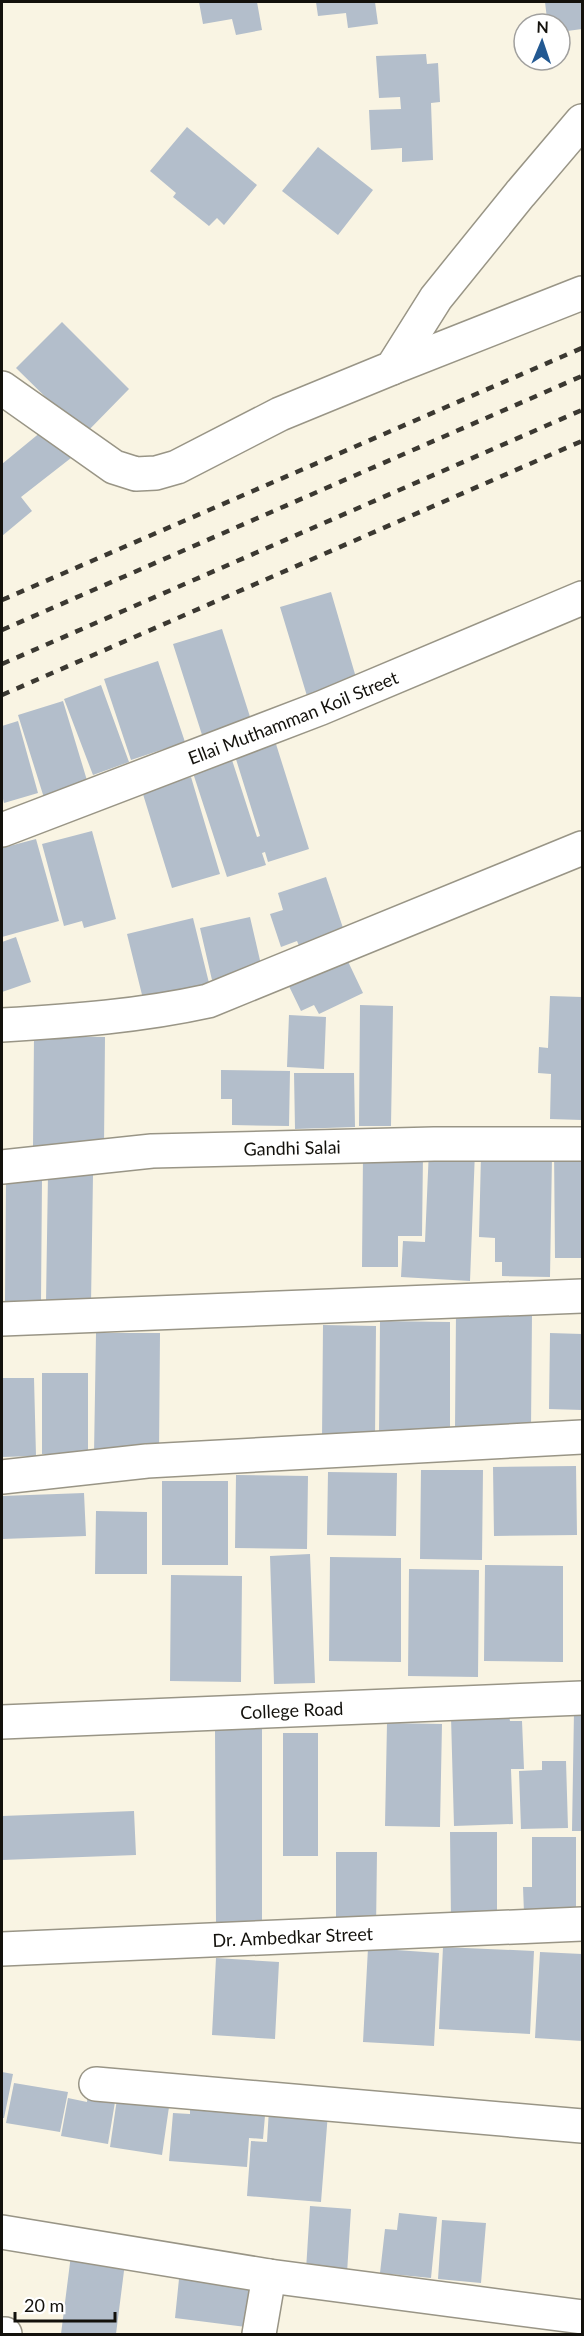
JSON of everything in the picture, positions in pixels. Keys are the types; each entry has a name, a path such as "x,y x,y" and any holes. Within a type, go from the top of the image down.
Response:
{"street":[{"path":"392,368 436,298 582,121"},
{"path":"2,388 114,467 136,474 156,473 177,467 280,414 582,293"},
{"name":"Ellai Muthamman Koil Street","path":"2,831 321,708 582,598"},
{"path":"2,1025 92,1020 160,1012 208,1000 582,848"},
{"name":"Gandhi Salai","path":"2,1167 152,1151 434,1144 582,1144"},
{"path":"2,1319 582,1296"},
{"path":"2,1477 147,1461 582,1437"},
{"name":"College Road","path":"2,1722 582,1698"},
{"name":"Dr. Ambedkar Street","path":"2,1949 582,1924"},
{"path":"96,2084 582,2126"},
{"path":"2,2232 269,2276 582,2317"},
{"path":"260,2334 269,2276"}],"building":[{"path":"199,2 257,2 262,30 236,35 232,19 203,24"},
{"path":"316,2 375,2 378,24 348,28 346,13 318,16"},
{"path":"545,2 582,2 582,29 572,30 572,12 546,12"},
{"path":"426,54 427,64 438,63 440,102 431,103 433,160 402,162 402,148 371,150 369,110 401,109 400,97 379,98 376,56"},
{"path":"187,127 257,185 224,225 217,218 209,226 173,197 176,193 150,171"},
{"path":"318,147 373,190 338,235 282,191"},
{"path":"62,322 129,389 84,435 16,368"},
{"path":"47,427 71,458 21,497 32,511 2,536 2,464"},
{"path":"331,592 357,681 307,696 280,607"},
{"path":"222,629 252,723 203,738 173,644"},
{"path":"158,661 185,742 131,760 104,679"},
{"path":"101,685 129,762 93,775 64,699"},
{"path":"63,701 89,787 45,801 18,715"},
{"path":"18,721 38,793 4,803 2,726"},
{"path":"276,744 309,849 268,862 265,852 262,853 266,865 227,877 193,773 232,760 257,837 260,836 235,756"},
{"path":"191,777 220,874 172,888 142,791"},
{"path":"92,831 116,919 84,928 82,921 64,926 42,844"},
{"path":"36,839 59,921 2,937 2,848"},
{"path":"326,877 345,934 300,948 297,941 281,947 270,914 283,910 278,893"},
{"path":"250,917 262,969 212,980 200,928"},
{"path":"193,918 211,991 145,1007 127,934"},
{"path":"16,937 31,982 2,992 2,942"},
{"path":"343,951 363,993 319,1014 314,1005 301,1011 285,978"},
{"path":"550,996 582,997 582,1120 550,1119 551,1074 538,1073 539,1047 548,1048"},
{"path":"360,1005 393,1006 391,1126 359,1126"},
{"path":"289,1015 326,1017 324,1069 287,1067"},
{"path":"34,1036 105,1037 104,1146 33,1146"},
{"path":"221,1070 290,1071 289,1126 232,1125 232,1099 221,1099"},
{"path":"294,1073 354,1073 355,1127 295,1129"},
{"path":"554,1148 582,1148 582,1258 555,1258"},
{"path":"429,1149 475,1151 470,1281 401,1277 403,1241 425,1242"},
{"path":"363,1154 423,1154 422,1236 398,1236 398,1267 362,1267"},
{"path":"481,1155 552,1156 550,1277 502,1276 502,1262 495,1262 495,1238 479,1237"},
{"path":"48,1174 93,1175 91,1304 46,1303"},
{"path":"6,1179 42,1180 41,1302 5,1302"},
{"path":"456,1312 532,1313 531,1429 455,1428"},
{"path":"380,1321 450,1322 450,1436 379,1435"},
{"path":"323,1325 376,1326 375,1439 322,1439"},
{"path":"96,1333 160,1333 159,1454 94,1454"},
{"path":"550,1333 582,1334 582,1410 549,1409"},
{"path":"42,1373 88,1373 88,1454 42,1454"},
{"path":"2,1378 34,1378 36,1456 2,1457"},
{"path":"576,1466 577,1535 494,1536 493,1467"},
{"path":"421,1470 483,1470 482,1560 420,1559"},
{"path":"328,1472 397,1473 396,1536 327,1535"},
{"path":"236,1475 308,1476 307,1549 235,1548"},
{"path":"162,1481 228,1481 228,1565 162,1565"},
{"path":"84,1493 86,1536 2,1539 2,1496"},
{"path":"96,1511 147,1512 147,1574 95,1574"},
{"path":"310,1554 315,1683 274,1684 270,1556"},
{"path":"330,1557 401,1558 401,1662 329,1661"},
{"path":"485,1565 563,1566 563,1662 484,1661"},
{"path":"409,1569 479,1570 478,1677 408,1676"},
{"path":"171,1575 242,1576 241,1682 170,1681"},
{"path":"574,1711 582,1711 582,1831 572,1831"},
{"path":"509,1715 510,1721 522,1721 524,1769 511,1769 513,1824 454,1826 451,1717"},
{"path":"387,1723 442,1724 440,1827 385,1826"},
{"path":"215,1729 262,1729 262,1925 216,1925"},
{"path":"283,1733 318,1733 318,1856 283,1856"},
{"path":"542,1761 566,1761 568,1828 521,1829 519,1771 542,1770"},
{"path":"134,1811 136,1855 2,1860 2,1816"},
{"path":"450,1832 497,1832 497,1919 451,1919"},
{"path":"532,1837 576,1837 576,1913 524,1913 523,1887 532,1887"},
{"path":"336,1852 377,1852 376,1930 336,1930"},
{"path":"443,1947 534,1951 530,2034 439,2029"},
{"path":"368,1948 439,1953 434,2046 363,2042"},
{"path":"540,1952 582,1954 582,2041 535,2038"},
{"path":"216,1958 279,1962 275,2039 212,2035"},
{"path":"2,2072 13,2074 4,2118 2,2118"},
{"path":"14,2083 68,2092 60,2132 6,2123"},
{"path":"88,2092 116,2096 108,2144 61,2136 68,2098 87,2102"},
{"path":"117,2099 169,2107 162,2155 110,2147"},
{"path":"266,2104 263,2139 249,2138 247,2167 169,2161 173,2113 190,2114 190,2108"},
{"path":"269,2109 328,2113 321,2202 247,2196 251,2141 267,2142"},
{"path":"310,2206 351,2209 347,2273 306,2270"},
{"path":"399,2213 437,2217 431,2278 380,2273 385,2229 397,2230"},
{"path":"442,2220 486,2223 481,2283 438,2279"},
{"path":"71,2255 125,2263 116,2334 61,2334"},
{"path":"179,2279 250,2288 246,2327 175,2318"}],"railway":[{"path":"2,600 582,348"},
{"path":"2,630 582,376"},
{"path":"2,664 582,410"},
{"path":"2,695 582,441"}]}
